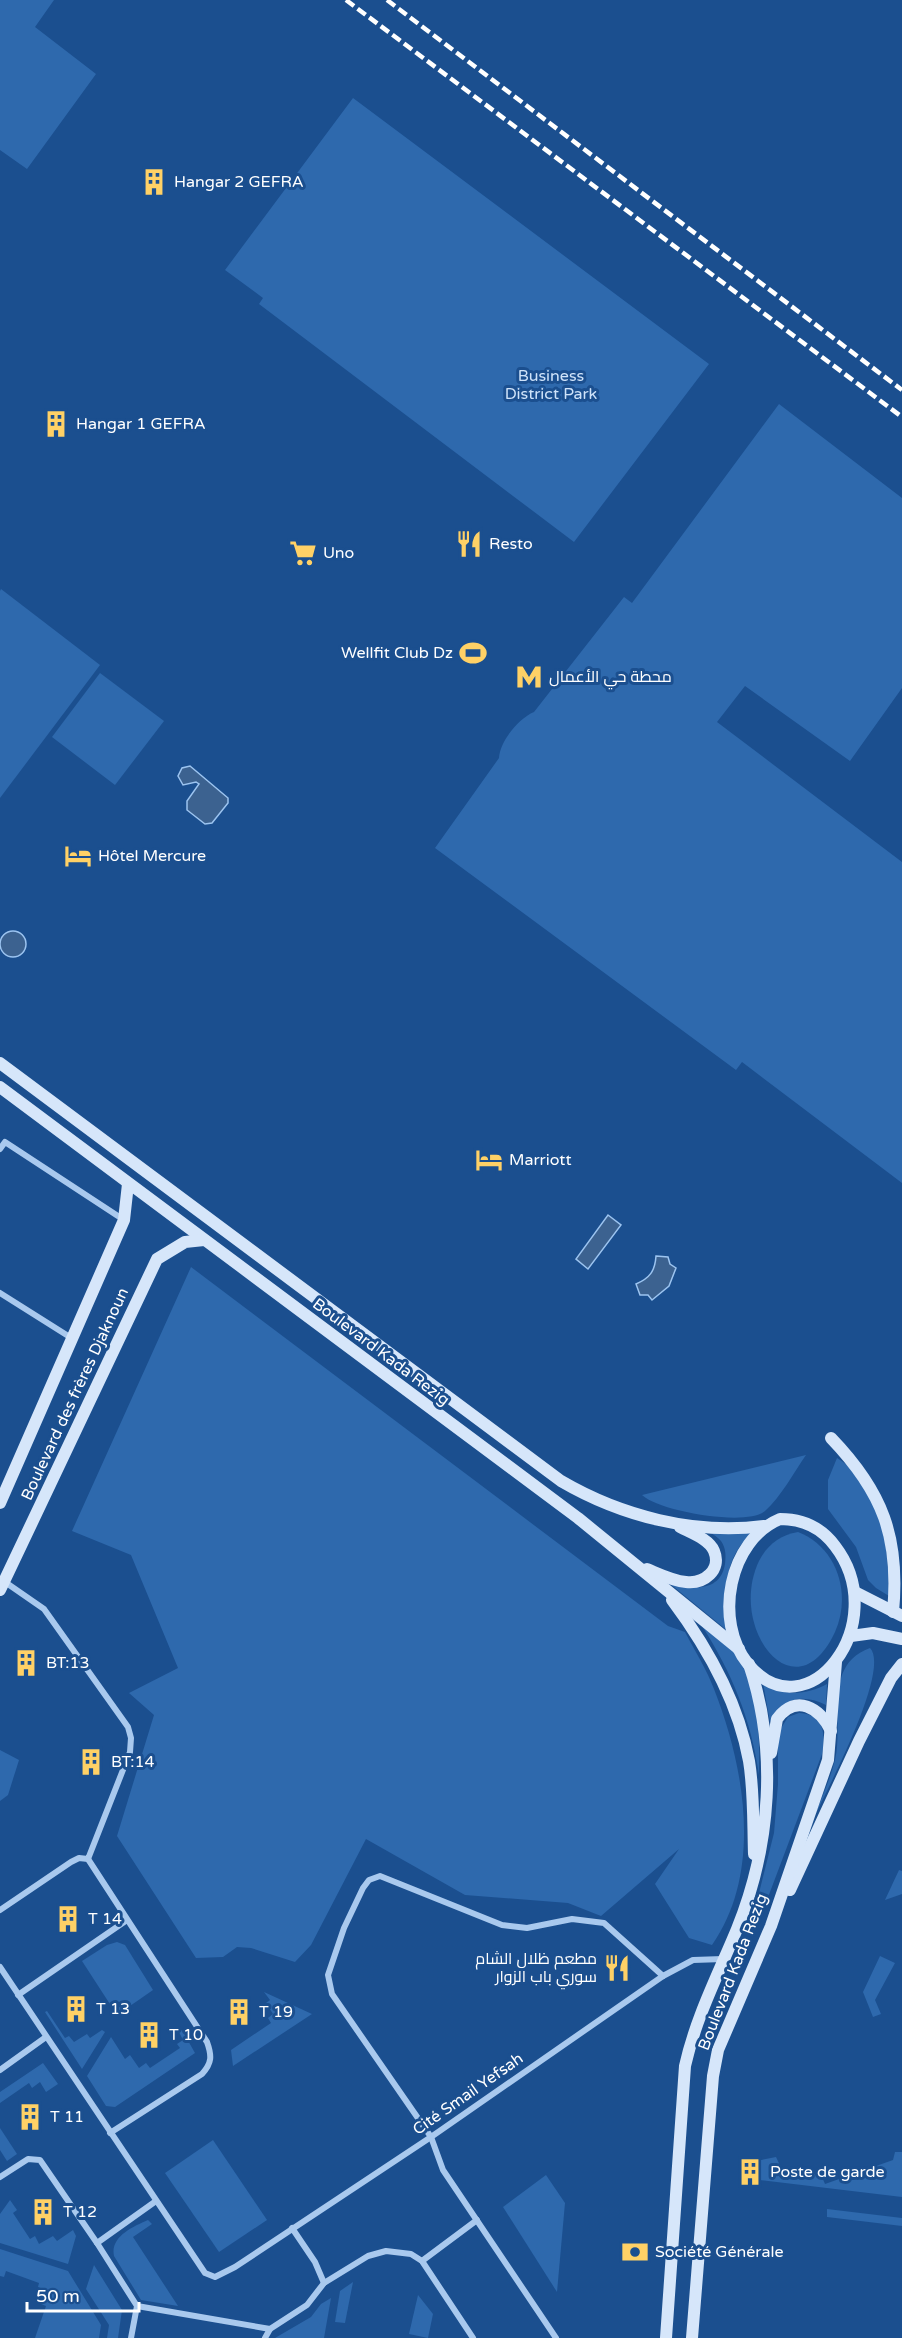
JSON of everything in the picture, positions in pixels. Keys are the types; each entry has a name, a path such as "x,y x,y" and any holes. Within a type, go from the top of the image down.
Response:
{"main road":[{"name":"Boulevard Kada Rezig","path":"0,1063 551,1475 599,1501 671,1523 729,1529 764,1526 780,1519 795,1519 812,1525 832,1542 843,1556 855,1592 851,1636 836,1662 815,1679 787,1686 769,1682 748,1664 739,1649 731,1621 733,1576 743,1553 764,1526"},
{"name":"Boulevard Kada Rezig","path":"0,1087 640,1566 662,1587 739,1649"},
{"name":"Boulevard des frères Djaknoun","path":"0,1503 74,1339 124,1220 128,1184"},
{"name":"Boulevard des frères Djaknoun","path":"1,1583 157,1259 185,1242 204,1240"},
{"path":"831,1438 863,1474 883,1511 894,1557 898,1614"},
{"path":"640,1566 687,1582 700,1581 710,1576 716,1565 714,1551 706,1541 671,1523"},
{"path":"662,1587 701,1641 726,1688 737,1715 749,1762 754,1869"},
{"path":"855,1592 898,1614"},
{"path":"851,1636 873,1634 902,1639"},
{"name":"Boulevard Kada Rezig","path":"692,2338 713,2076 718,2050 771,1926 828,1760 836,1662"},
{"path":"748,1664 760,1706 769,1773"},
{"path":"771,1926 805,1860 864,1731 891,1678 902,1664"},
{"path":"754,1869 764,1833 774,1730 782,1712 800,1706 815,1709 822,1714 832,1732"},
{"name":"Boulevard Kada Rezig","path":"666,2338 685,2066 693,2034 748,1894 754,1869"}],"street":[{"path":"0,1149 5,1142 124,1220"},
{"path":"0,1293 74,1339"},
{"path":"1,1583 44,1609 128,1727 131,1738 130,1752 88,1859"},
{"path":"0,1910 71,1862 79,1858 88,1859"},
{"path":"88,1859 207,2042 212,2054 209,2066 202,2074 110,2133"},
{"path":"556,2338 443,2170 431,2137 332,1994 328,1976 344,1928 369,1880 380,1876 502,1925 527,1928 572,1919 604,1923 663,1976"},
{"path":"18,1995 127,1920"},
{"name":"Cité Smail Yefsah","path":"0,1967 205,2273 215,2277 235,2267 431,2137 663,1976 693,1960 723,1959"},
{"path":"0,2070 46,2037"},
{"path":"0,2177 28,2159 40,2160 97,2243 136,2306 131,2338"},
{"path":"97,2243 156,2201"},
{"path":"422,2261 477,2220"},
{"path":"292,2228 315,2262 324,2283"},
{"path":"265,2338 270,2329 307,2305 324,2283 376,2253 396,2252 411,2254 422,2261 473,2338"},
{"path":"136,2306 270,2329"}],"green space":[{"path":"0,0 54,0 35,27 96,74 27,169 0,150"},
{"name":"Business District Park","path":"353,98 709,364 574,542 259,304 263,298 225,270"},
{"path":"779,404 902,498 902,688 850,761 745,686 717,722 902,862 902,1183 742,1062 736,1070 435,848 499,758 503,744 511,731 522,719 534,712 624,597 632,603"},
{"path":"1,589 100,665 0,798 0,591"},
{"path":"100,673 164,721 115,785 52,737"},
{"path":"191,1267 668,1626 685,1632 708,1675 725,1720 734,1752 744,1819 743,1853 738,1885 728,1916 712,1945 689,1938 655,1884 679,1849 601,1916 568,1903 465,1895 366,1839 311,1945 295,1962 251,1948 237,1947 223,1957 196,1958 117,1836 154,1715 129,1693 178,1668 131,1555 72,1531"},
{"path":"806,1455 776,1499 765,1511 755,1516 740,1518 703,1515 665,1506 642,1495"},
{"path":"837,1458 853,1470 874,1501 884,1538 889,1596 868,1580 856,1547 828,1509 828,1480"},
{"path":"697,1526 754,1532 736,1553 728,1577 726,1605 729,1632 663,1578 681,1585 700,1587 716,1581 722,1574 726,1558 723,1544 716,1536"},
{"path":"798,1532 823,1549 831,1560 838,1573 842,1602 835,1632 819,1656 802,1666 785,1665 770,1654 758,1635 752,1612 751,1587 762,1555 780,1538"},
{"path":"702,1626 732,1648 749,1679 758,1727 759,1775 751,1735 739,1697"},
{"path":"870,1648 874,1661 872,1680 865,1704 843,1758 814,1818 835,1760 840,1681 846,1667 855,1656"},
{"path":"763,1683 778,1691 795,1693 827,1684 826,1705 809,1699 794,1700 780,1708 770,1722"},
{"path":"799,1713 814,1717 821,1726 824,1739 822,1754 761,1916 754,1913 774,1833 778,1784 778,1733 788,1717"},
{"path":"0,1750 19,1760 8,1795 0,1801"},
{"path":"899,1870 902,1871 902,1894 885,1900"},
{"path":"117,1942 125,1945 153,1990 117,2015 82,1961 107,1945"},
{"path":"880,1956 895,1963 875,2000 881,2014 873,2017 863,1992"},
{"path":"264,1992 312,2014 233,2066 231,2050 271,2023 268,2018 273,2014 266,2003 270,2000"},
{"path":"47,2011 65,2038 69,2036 74,2042 87,2034 90,2038 102,2030 105,2032 82,2069 45,2012"},
{"path":"182,2030 195,2053 115,2107 106,2106 87,2076 111,2037 125,2059 130,2055 139,2068 146,2063 150,2068 180,2048 177,2044 183,2040 179,2032"},
{"path":"43,2063 58,2084 46,2092 40,2082 32,2088 29,2083 0,2103 0,2092"},
{"path":"0,2128 17,2154 7,2161 0,2150"},
{"path":"213,2140 267,2220 219,2252 165,2173"},
{"path":"895,2152 902,2152 902,2197 759,2180 761,2160 776,2157 787,2180 819,2170 825,2184 893,2160"},
{"path":"546,2175 565,2203 557,2292 503,2207"},
{"path":"10,2200 17,2210 13,2213 30,2239 35,2236 39,2244 53,2236 57,2241 73,2230 76,2236 68,2264 0,2243 0,2214"},
{"path":"827,2209 902,2218 902,2226 827,2217"},
{"path":"148,2220 152,2224 133,2237 178,2306 141,2300 114,2256 115,2243 119,2238 129,2229"},
{"path":"0,2249 68,2271 101,2325 99,2338 35,2338 46,2306 41,2304 45,2290 38,2287 39,2283 6,2271 4,2277 0,2276"},
{"path":"94,2265 122,2310 118,2338 107,2338 109,2325 86,2289"},
{"path":"353,2282 345,2323 335,2322 340,2291"},
{"path":"418,2295 433,2314 428,2338 409,2334"},
{"path":"331,2298 324,2338 275,2338 311,2317 321,2304"}],"shaded area":[{"path":"190,766 228,798 228,803 212,823 205,824 187,810 187,801 199,784 196,782 183,785 178,776 182,768"},
{"path":"13,931 22,935 26,944 22,953 13,957 4,953 0,944 4,935"},
{"path":"608,1215 621,1225 588,1269 576,1259"},
{"path":"656,1256 668,1257 670,1264 676,1268 669,1286 652,1300 648,1295 640,1295 636,1284 651,1273"}],"railway":[{"path":"346,0 902,417"},
{"path":"387,0 902,390"}],"place":[{"name":"Hangar 2 GEFRA","path":"154,182"},
{"name":"Hangar 1 GEFRA","path":"56,424"},
{"name":"Resto","path":"469,544"},
{"name":"Uno","path":"303,553"},
{"name":"Wellfit Club Dz","path":"473,653"},
{"name":"محطة حي الأعمال","path":"529,677"},
{"name":"Hôtel Mercure","path":"78,856"},
{"name":"Marriott","path":"489,1160"},
{"name":"BT:13","path":"26,1663"},
{"name":"BT:14","path":"91,1762"},
{"name":"T 14","path":"68,1919"},
{"name":"مطعم ظلال الشام سوري باب الزوار","path":"617,1968"},
{"name":"T 13","path":"76,2009"},
{"name":"T 19","path":"239,2012"},
{"name":"T 10","path":"149,2035"},
{"name":"T 11","path":"30,2117"},
{"name":"Poste de garde","path":"750,2172"},
{"name":"T 12","path":"43,2212"},
{"name":"Société Générale","path":"635,2252"}]}
